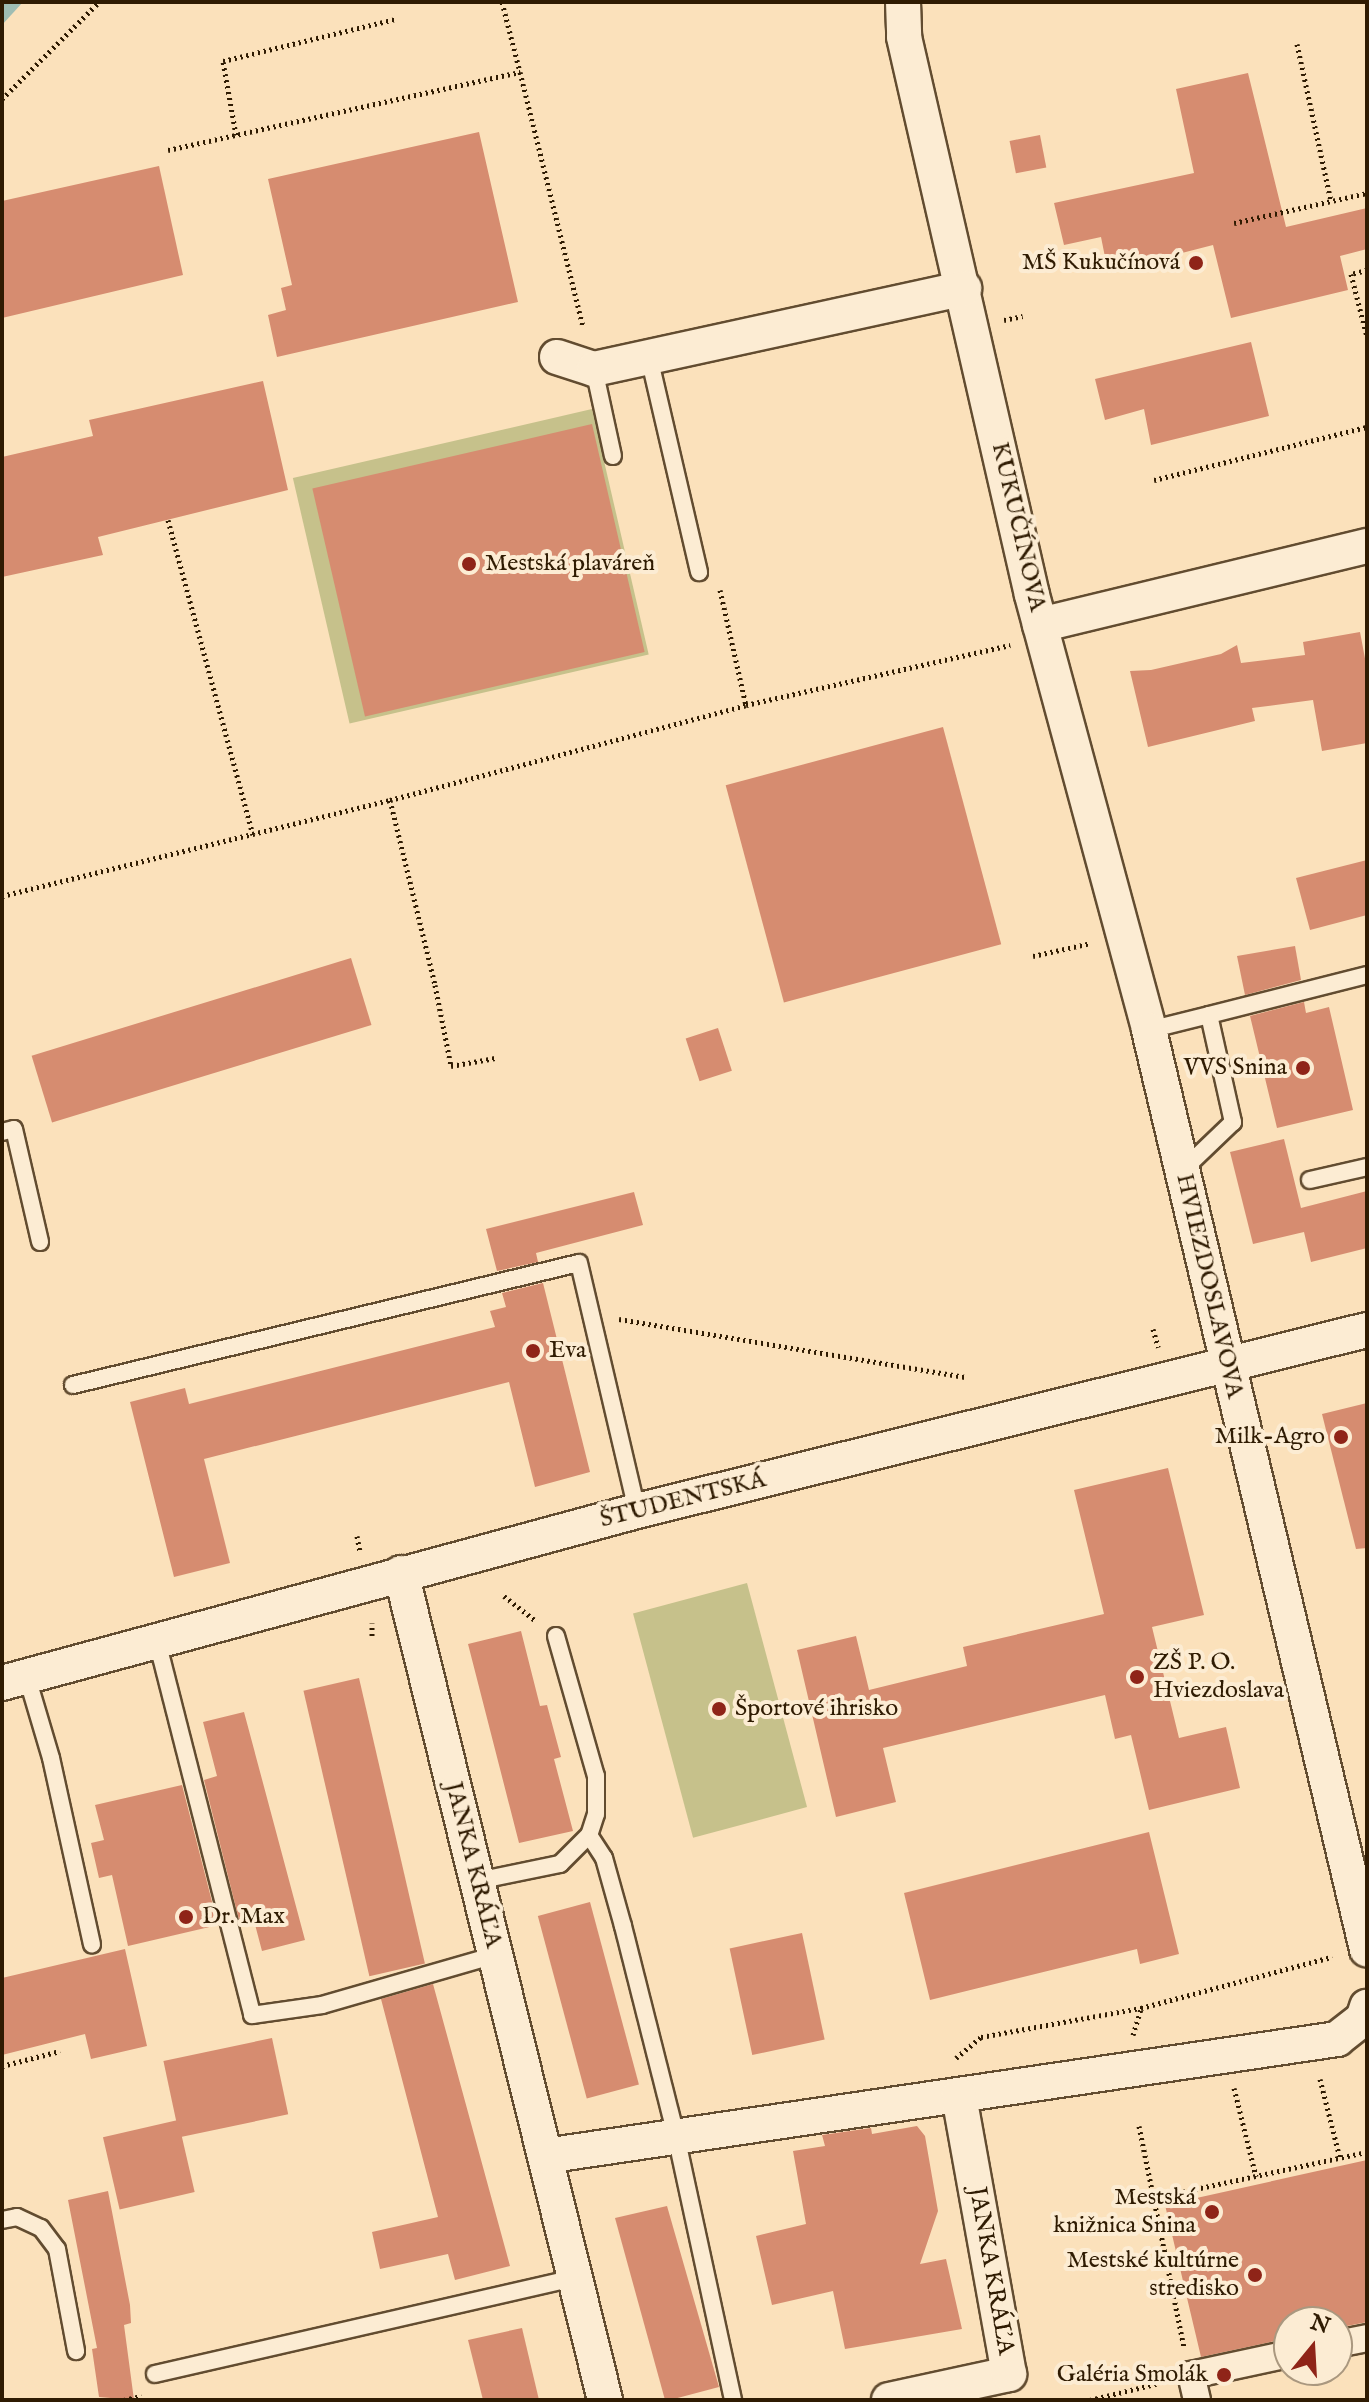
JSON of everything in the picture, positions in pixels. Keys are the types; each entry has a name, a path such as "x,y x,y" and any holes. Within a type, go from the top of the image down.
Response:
{"street":[{"name":"KUKUČÍNOVA","path":"903,2 904,37 1042,631 1367,546"},
{"path":"557,357 594,369 964,288"},
{"name":"HVIEZDOSLAVOVA","path":"1042,631 1149,1030 1367,1949"},
{"name":"ŠTUDENTSKÁ","path":"14,1680 637,1511 1367,1330"},
{"name":"JANKA KRÁĽA","path":"401,1573 605,2400"},
{"path":"545,2156 676,2136 954,2079 1227,2056 1325,2041 1363,2019 1367,2007"},
{"name":"JANKA KRÁĽA","path":"889,2400 1009,2374 954,2079"},
{"path":"1194,2388 1273,2360"}],"lane":[{"path":"649,357 699,572"},
{"path":"594,369 613,456"},
{"path":"1149,1030 1367,975"},
{"path":"1182,1171 1233,1122 1209,1015"},
{"path":"2,1132 14,1129 40,1242"},
{"path":"1310,1180 1367,1167"},
{"path":"73,1385 579,1263 637,1511"},
{"path":"477,1881 560,1864 589,1835 596,1814 596,1776 556,1636"},
{"path":"157,1641 252,2015 322,2005 495,1955"},
{"path":"14,1680 51,1758 92,1945"},
{"path":"589,1835 604,1858 676,2136 733,2400"},
{"path":"2,2220 17,2217 41,2228 57,2249 76,2351"},
{"path":"155,2374 575,2278"}],"path":[{"path":"2,99 99,2"},
{"path":"502,2 594,369"},
{"path":"236,135 223,61 395,19"},
{"path":"1297,44 1331,201"},
{"path":"168,150 520,72"},
{"path":"1234,223 1367,193"},
{"path":"1367,270 1351,274 1367,337"},
{"path":"1154,480 1367,427"},
{"path":"168,520 253,835"},
{"path":"2,896 253,835 746,705 1042,631"},
{"path":"390,800 435,985 451,1066 495,1058"},
{"path":"591,1315 965,1377"},
{"path":"1153,1329 1159,1349"},
{"path":"504,1596 556,1636"},
{"path":"372,1623 372,1636"},
{"path":"954,2079 981,2037 1141,2008 1335,1956 1331,1941"},
{"path":"1130,2043 1141,2008"},
{"path":"1325,2041 1340,2158"},
{"path":"2,2066 60,2051"},
{"path":"1227,2056 1256,2176"},
{"path":"1090,2400 1194,2388 1139,2126"},
{"path":"1154,2198 1367,2152"}],"shaded area":[{"name":"Mestská plaváreň","path":"592,409 649,655 350,724 293,478"},
{"name":"Športové ihrisko","path":"747,1583 807,1807 693,1838 633,1614"}],"water":[{"path":"2,2 23,2 2,25"}],"building":[{"path":"1248,73 1286,227 1367,208 1367,249 1340,256 1348,290 1231,318 1213,245 1108,272 1101,237 1064,245 1054,203 1194,173 1176,89"},
{"path":"479,132 518,302 277,357 268,315 286,310 281,288 292,285 268,179"},
{"path":"1040,135 1046,167 1016,173 1010,141"},
{"path":"159,166 183,275 2,318 2,201"},
{"path":"1251,342 1269,416 1151,445 1144,409 1105,420 1095,379"},
{"path":"263,381 288,490 98,537 103,555 2,577 2,457 93,436 89,420"},
{"name":"Mestská plaváreň","path":"592,424 645,652 365,717 312,489"},
{"path":"1360,632 1367,669 1367,743 1322,751 1313,700 1252,708 1255,721 1148,747 1130,671 1151,670 1221,654 1237,645 1241,663 1305,655 1303,642"},
{"path":"943,727 1001,944 784,1003 726,785"},
{"path":"1367,860 1367,915 1310,930 1296,878"},
{"path":"1295,946 1301,980 1245,995 1237,956"},
{"path":"351,958 371,1025 52,1123 32,1056"},
{"name":"VVS Snina","path":"1304,1002 1306,1013 1329,1007 1353,1110 1277,1128 1250,1016"},
{"path":"718,1028 732,1071 700,1081 686,1039"},
{"path":"1284,1139 1301,1208 1367,1191 1367,1248 1311,1262 1304,1232 1253,1244 1230,1152"},
{"path":"634,1192 643,1225 536,1253 538,1262 497,1271 486,1229"},
{"path":"543,1283 590,1472 535,1487 509,1382 204,1459 230,1563 174,1577 130,1402 185,1388 189,1404 495,1327 490,1311 506,1307 502,1293"},
{"path":"1367,1403 1367,1548 1356,1549 1322,1414"},
{"path":"1168,1468 1204,1615 1152,1627 1179,1738 1226,1727 1240,1788 1149,1810 1131,1735 1115,1739 1105,1695 883,1748 896,1802 836,1817 797,1650 856,1636 869,1690 967,1666 963,1647 1104,1614 1074,1490"},
{"path":"521,1631 540,1706 547,1705 561,1757 554,1759 573,1831 519,1843 468,1644"},
{"path":"359,1678 425,1963 369,1976 303,1691"},
{"path":"244,1712 305,1940 262,1951 253,1917 239,1920 204,1780 217,1776 203,1722"},
{"path":"182,1785 218,1925 128,1946 112,1875 99,1878 91,1843 104,1840 95,1805"},
{"path":"1149,1832 1179,1954 1140,1964 1137,1949 930,2000 904,1893"},
{"path":"590,1902 639,2085 587,2099 538,1916"},
{"path":"802,1933 825,2040 752,2055 730,1948"},
{"path":"125,1949 147,2046 91,2059 85,2034 2,2055 2,1978"},
{"path":"433,1984 510,2266 455,2280 448,2254 380,2269 372,2232 438,2217 381,1999"},
{"path":"272,2038 288,2114 180,2137 163,2061"},
{"path":"178,2120 195,2192 120,2209 103,2137"},
{"path":"917,2126 925,2136 938,2211 920,2264 946,2259 962,2329 845,2349 833,2291 772,2305 756,2236 806,2224 793,2151 825,2146 822,2135 871,2128 872,2134"},
{"name":"Mestské kultúrne stredisko","path":"1367,2160 1367,2322 1353,2325 1353,2306 1273,2306 1273,2341 1201,2357 1165,2205"},
{"path":"108,2191 130,2305 131,2323 124,2325 134,2400 99,2397 92,2349 97,2348 68,2200"},
{"path":"667,2206 719,2387 670,2400 665,2400 615,2218"},
{"path":"522,2328 539,2400 483,2400 468,2340"}],"place":[{"name":"MŠ Kukučínová","path":"1196,263"},
{"name":"Mestská plaváreň","path":"469,564"},
{"name":"VVS Snina","path":"1303,1068"},
{"name":"Eva","path":"533,1351"},
{"name":"Milk-Agro","path":"1341,1437"},
{"name":"ZŠ P. O. Hviezdoslava","path":"1137,1677"},
{"name":"Športové ihrisko","path":"719,1709"},
{"name":"Dr. Max","path":"186,1917"},
{"name":"Mestská knižnica Snina","path":"1212,2212"},
{"name":"Mestské kultúrne stredisko","path":"1255,2275"},
{"name":"Galéria Smolák","path":"1224,2375"}]}
